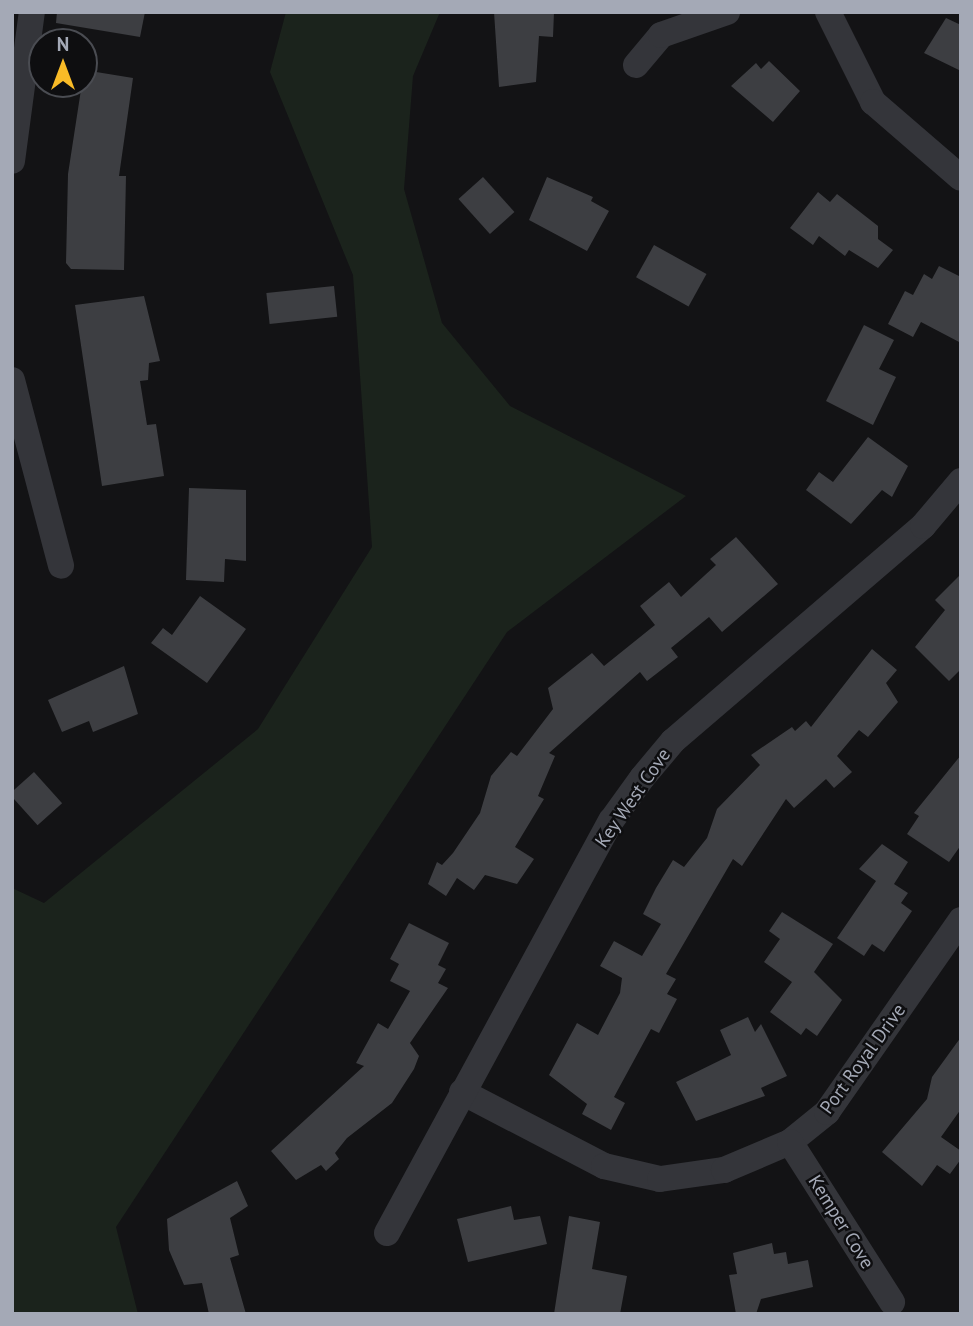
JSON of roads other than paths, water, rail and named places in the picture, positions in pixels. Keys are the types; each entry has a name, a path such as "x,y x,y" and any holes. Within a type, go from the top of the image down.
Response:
{"street":[{"path":"12,161 32,12"},
{"path":"636,65 661,35 727,12"},
{"path":"828,12 873,102 961,178"},
{"path":"12,380 61,566"},
{"name":"Key West Cove","path":"387,1233 611,821 642,778 673,741 923,526 961,481"},
{"name":"Port Royal Drive","path":"462,1092 604,1166 660,1179 724,1170 790,1142 841,1097 961,920"},
{"name":"Kemper Cove","path":"790,1142 892,1302"}]}
